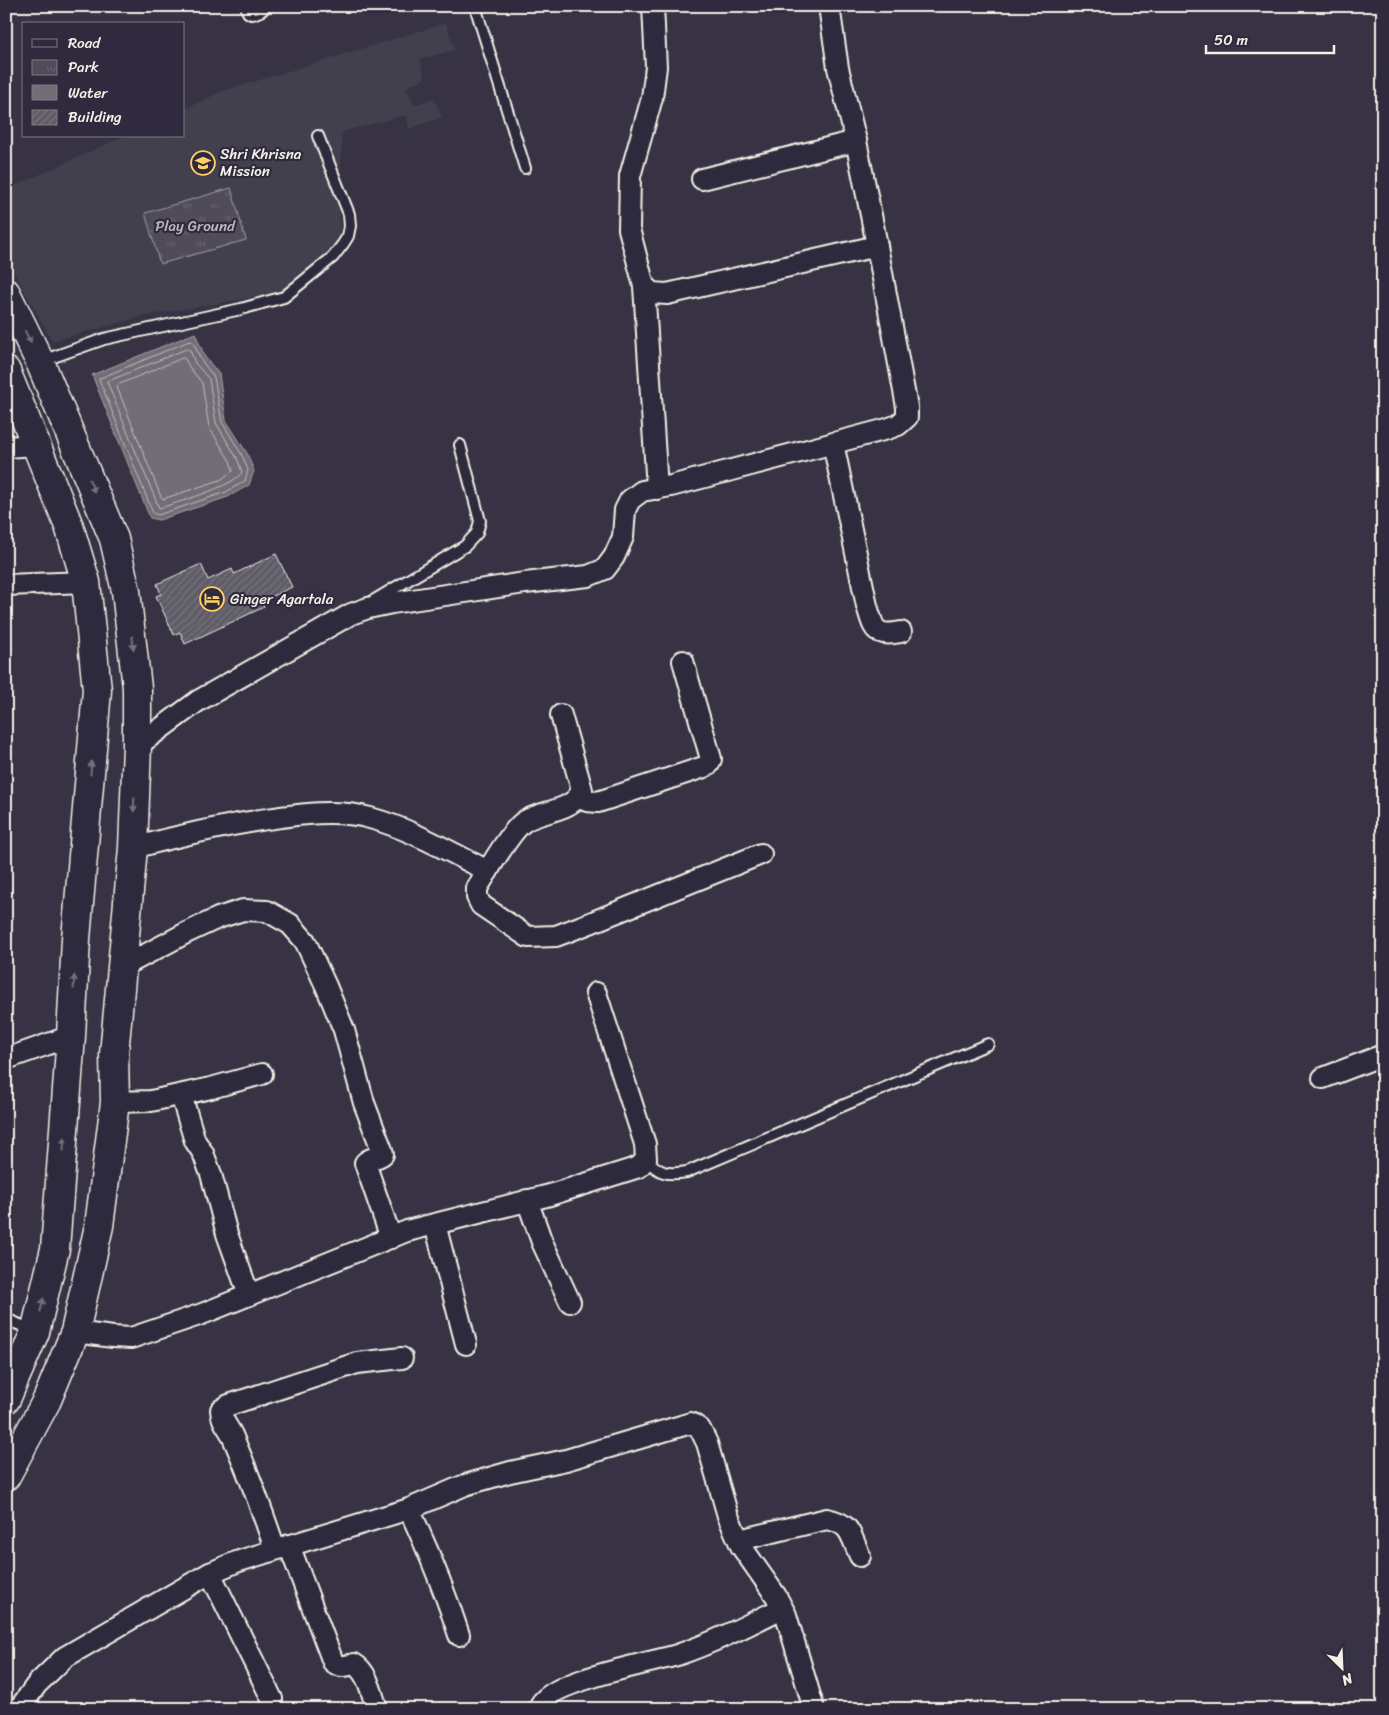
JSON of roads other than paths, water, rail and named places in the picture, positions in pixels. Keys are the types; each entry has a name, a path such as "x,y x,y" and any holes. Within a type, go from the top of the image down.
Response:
{"main road":[{"path":"6,293 40,362 114,539 126,591 133,638 137,688 133,848 114,1054 115,1102 99,1226 75,1332 48,1400 6,1476"},
{"path":"6,1399 35,1332 55,1249 71,1036 76,939 97,690 86,582 69,526 8,380"}],"street":[{"path":"653,6 656,67 652,98 630,176 629,229 644,286 657,488"},
{"path":"137,746 198,701 351,614 392,603 525,583 588,576 605,569 614,557 623,537 626,510 630,500 642,491 887,429 898,425 907,417 907,407 877,246 856,141 838,68 829,6"},
{"path":"702,179 856,141"},
{"path":"644,286 652,293 667,294 877,246"},
{"path":"834,443 867,606 873,627 879,633 901,632"},
{"path":"6,447 36,445"},
{"path":"6,585 86,582"},
{"path":"579,798 598,802 709,764 711,759 683,662"},
{"path":"561,715 582,790 579,798 566,806 537,815 523,822 509,839 478,888 477,897 481,904 528,936 556,936 761,854"},
{"path":"133,848 225,826 291,816 332,813 369,817 410,832 488,871"},
{"path":"122,967 186,933 218,918 243,910 267,911 290,924 305,941 344,1030 364,1103 383,1154 369,1159 365,1163 391,1238"},
{"path":"75,1332 131,1338 202,1314 407,1231 527,1200 639,1167 646,1159 645,1144 596,993"},
{"path":"6,1059 71,1036"},
{"path":"1323,1078 1383,1056"},
{"path":"115,1102 151,1101 262,1074"},
{"path":"181,1095 196,1140 211,1174 227,1234 249,1295"},
{"path":"527,1200 542,1242 570,1302"},
{"path":"435,1224 466,1344"},
{"path":"377,1709 364,1673 358,1666 354,1664 344,1667 333,1662 231,1432 222,1419 221,1410 229,1404 357,1363 402,1358"},
{"path":"19,1709 37,1684 65,1657 210,1573 236,1562 409,1508 474,1483 510,1472 566,1460 691,1423 700,1429 708,1443 728,1516 739,1540 754,1566 776,1596 786,1615 814,1709"},
{"path":"409,1508 433,1560 459,1635"},
{"path":"739,1540 827,1519 846,1525 860,1556"},
{"path":"210,1573 272,1699"},
{"path":"539,1709 539,1704 551,1692 638,1663 676,1655 742,1628 782,1608"}],"lane":[{"path":"475,6 525,168"},
{"path":"40,362 104,339 275,300 284,296 305,280 333,257 348,236 350,226 349,214 318,136"},
{"path":"351,614 465,546 477,533 480,522 460,445"},
{"path":"646,1159 656,1170 671,1174 687,1172 988,1044"},
{"path":"6,1318 35,1332"}],"water":[{"path":"195,333 205,357 219,374 226,420 247,453 254,471 249,485 228,497 159,520 150,518 92,375"}],"place":[{"name":"Shri Khrisna Mission","path":"203,163"},
{"name":"Ginger Agartala","path":"212,599"}],"park label":[{"name":"Play Ground","path":"195,226"}]}
